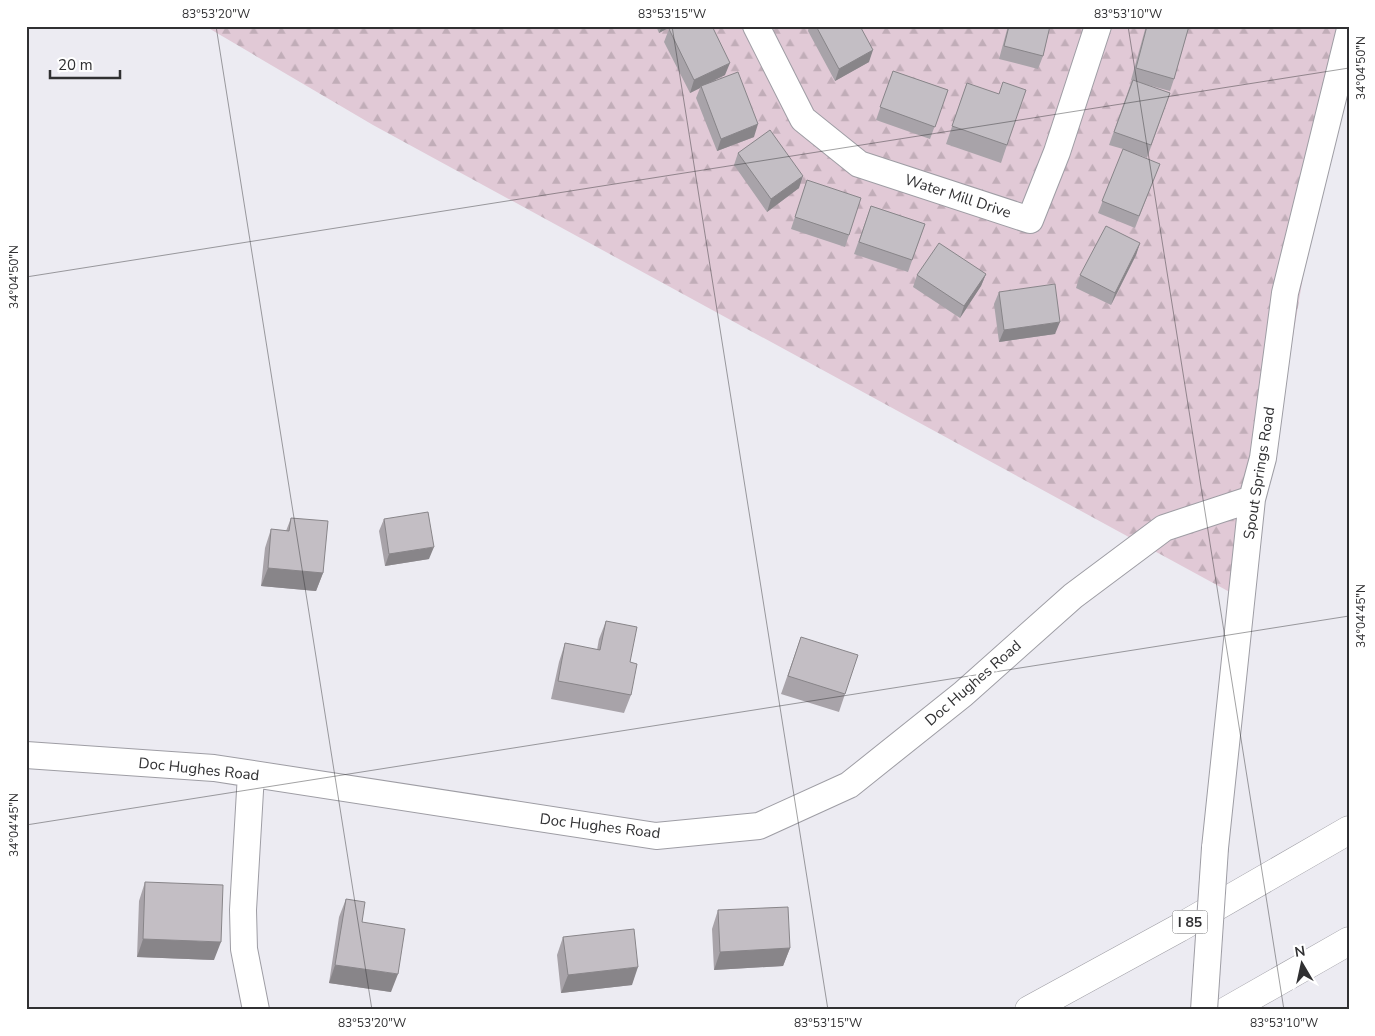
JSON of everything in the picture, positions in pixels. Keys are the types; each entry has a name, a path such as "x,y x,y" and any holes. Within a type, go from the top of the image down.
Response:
{"highway":[{"name":"I 85","path":"1029,1010 1179,928 1349,830"},
{"path":"1228,1010 1349,941"}],"street":[{"name":"Water Mill Drive","path":"756,26 803,119 859,164 1030,220 1058,152 1098,26"},
{"name":"Spout Springs Road","path":"1204,1010 1215,848 1252,499 1263,458 1285,293 1349,33"},
{"name":"Doc Hughes Road","path":"26,755 214,768 656,836 759,826 849,785 963,694 1073,596 1164,528 1252,499"},
{"path":"251,774 243,910 244,949 256,1010"}],"green space":[{"path":"205,26 1349,26 1324,153 1248,602 373,125"}],"building":[{"path":"675,26 712,26 730,63 694,80 669,29"},
{"path":"816,26 860,26 873,50 839,69"},
{"path":"1009,26 1050,26 1043,56 1004,46"},
{"path":"1147,26 1189,26 1174,79 1136,68"},
{"path":"893,71 948,90 935,127 880,107"},
{"path":"738,72 758,124 721,139 701,86"},
{"path":"1133,80 1170,93 1151,145 1114,132"},
{"path":"1003,82 1026,90 1007,145 952,126 967,83 999,94"},
{"path":"770,130 803,176 771,199 738,153"},
{"path":"1123,149 1160,164 1139,216 1102,201"},
{"path":"807,180 861,198 849,235 795,217"},
{"path":"871,206 925,224 912,260 859,242"},
{"path":"1106,226 1140,243 1115,293 1080,275"},
{"path":"939,243 986,274 964,306 917,275"},
{"path":"1055,284 1060,322 1004,330 999,292"},
{"path":"428,512 434,547 389,554 384,519"},
{"path":"291,518 328,521 323,573 268,568 271,529 289,531"},
{"path":"606,621 637,627 630,662 637,664 631,695 558,681 565,643 600,650"},
{"path":"801,637 858,655 845,694 788,676"},
{"path":"145,882 223,885 221,942 143,939"},
{"path":"346,899 365,902 362,922 405,929 398,974 335,965"},
{"path":"788,907 790,948 720,952 718,910"},
{"path":"634,929 638,967 568,975 563,937"}]}
